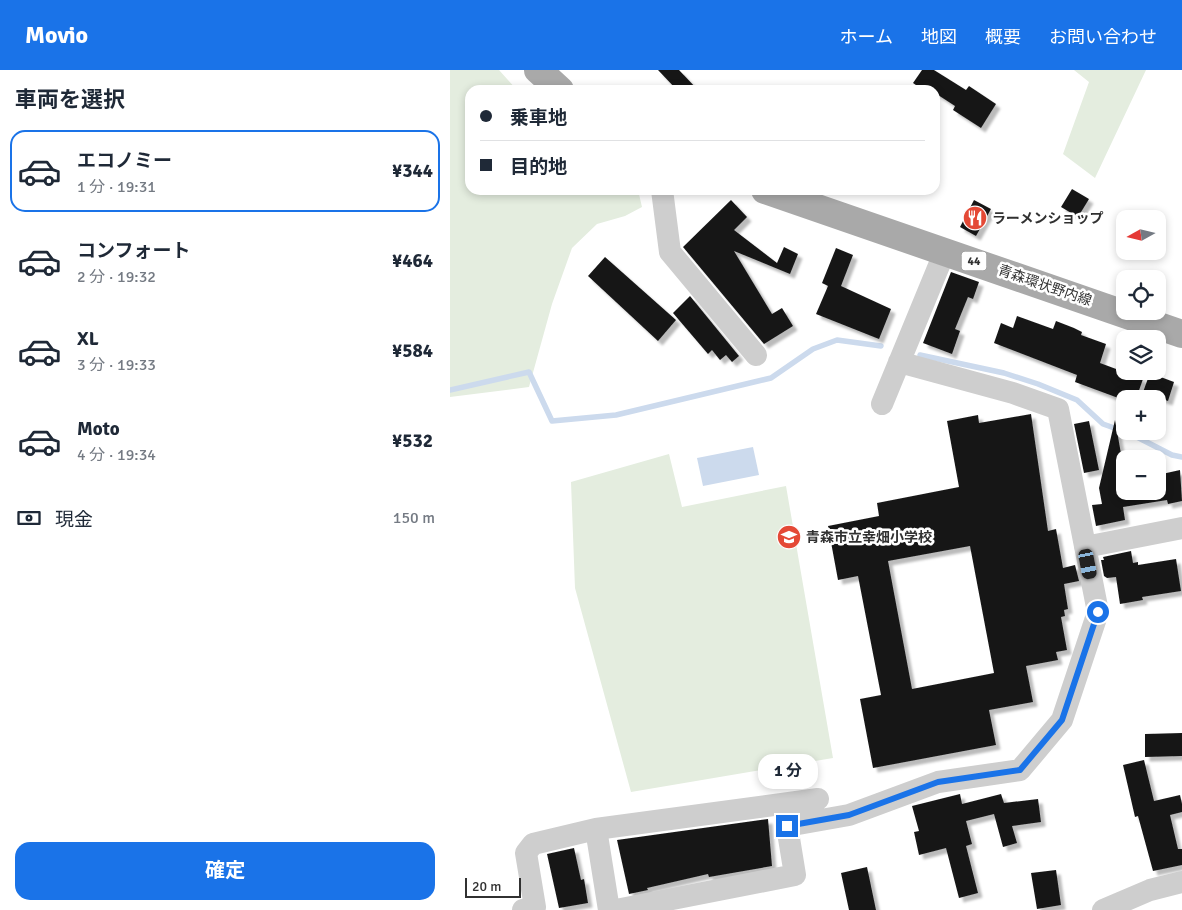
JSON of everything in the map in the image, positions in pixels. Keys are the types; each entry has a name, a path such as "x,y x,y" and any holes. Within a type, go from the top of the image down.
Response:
{"main road":[{"path":"538,70 554,85"},
{"name":"青森環状野内線","path":"780,195 1182,334"}],"street":[{"path":"663,195 670,252 756,355"},
{"path":"882,404 945,251"},
{"path":"616,910 795,875 787,826 849,815 938,782 1020,770 1062,720 1096,623 1098,612 1058,409 1014,393 899,362"},
{"path":"1085,548 1182,528"},
{"path":"523,910 535,907 526,853 533,844 596,828 818,799"},
{"path":"596,828 608,910"},
{"path":"1103,910 1150,890 1182,882"}],"shaded area":[{"path":"450,70 499,70 512,85 465,85 465,195 639,195 642,207 625,216 597,224 572,248 552,304 529,387 450,397"},
{"path":"1074,70 1146,70 1095,178 1063,154 1089,82"},
{"path":"669,454 682,507 786,486 833,758 631,792 575,588 571,482"}],"water":[{"path":"753,447 759,475 703,486 697,458"}],"building":[{"path":"658,70 679,70 693,85 672,85"},
{"path":"922,70 934,70 966,90 969,86 996,104 981,128 953,110 955,106 940,96 940,85 916,85 913,83"},
{"path":"1072,189 1089,199 1078,217 1061,207"},
{"path":"731,200 747,217 734,230 777,263 784,247 798,254 790,274 734,251 772,314 782,308 793,326 764,344 683,247"},
{"name":"ラーメンショップ","path":"974,200 991,209 976,236 960,227"},
{"path":"836,248 853,255 841,286 891,309 879,339 816,314 828,286 822,283"},
{"path":"605,257 676,320 658,341 588,276"},
{"path":"951,272 979,282 973,299 968,297 955,329 960,331 952,354 923,343"},
{"path":"690,296 739,356 732,362 726,355 720,360 712,350 708,354 673,313"},
{"path":"1017,316 1053,329 1056,321 1074,328 1082,332 1081,335 1106,344 1100,363 1116,369 1116,380 1143,380 1139,390 1116,390 1116,397 1075,382 1077,375 994,343 1001,323 1013,328"},
{"path":"1166,379 1174,382 1168,401 1166,400 1166,390 1144,390 1147,380"},
{"path":"1031,414 1048,531 1056,529 1063,568 1075,565 1079,581 1064,584 1068,609 1064,610 1065,616 1061,617 1067,650 1056,652 1058,660 1026,666 1033,702 989,710 996,745 873,768 860,699 881,695 858,576 838,580 828,526 879,516 877,503 959,487 947,421 978,415 979,423","holes":["970,546 994,673 912,689 888,561"]},
{"path":"1115,420 1116,440 1119,440 1120,450 1116,450 1116,500 1166,500 1166,473 1180,470 1182,501 1168,504 1167,500 1123,507 1125,520 1096,526 1092,505 1102,504 1099,488"},
{"path":"1089,421 1099,470 1084,473 1074,424"},
{"path":"1131,551 1133,563 1138,562 1138,565 1176,559 1181,591 1142,597 1143,600 1120,604 1116,577 1107,578 1104,576 1101,560 1104,560 1103,557"},
{"path":"1182,733 1182,756 1145,757 1145,734"},
{"path":"1144,760 1154,801 1180,795 1182,812 1170,815 1178,849 1182,849 1182,865 1153,871 1138,816 1135,817 1123,765"},
{"path":"960,794 962,804 1001,794 1004,803 1038,799 1041,822 1012,826 1017,843 1003,847 994,814 966,821 972,844 966,846 978,893 959,898 946,848 919,855 914,832 919,831 912,806"},
{"path":"768,819 772,866 709,877 708,874 629,894 617,840"},
{"path":"574,848 581,880 584,879 588,903 559,908 547,854"},
{"path":"867,867 876,910 849,910 841,873"},
{"path":"1056,870 1061,905 1037,909 1031,873"}],"waterway":[{"path":"450,390 529,372 552,421 616,415 771,378 813,349 837,340 881,346"},
{"path":"920,355 1004,373 1038,384 1077,400 1103,424 1131,434 1172,455 1182,457"}],"place":[{"name":"ラーメンショップ","path":"975,218"},
{"name":"青森市立幸畑小学校","path":"789,537"}],"route":[{"path":"787,826 849,815 938,782 1020,770 1062,720 1096,623 1098,612"}]}
